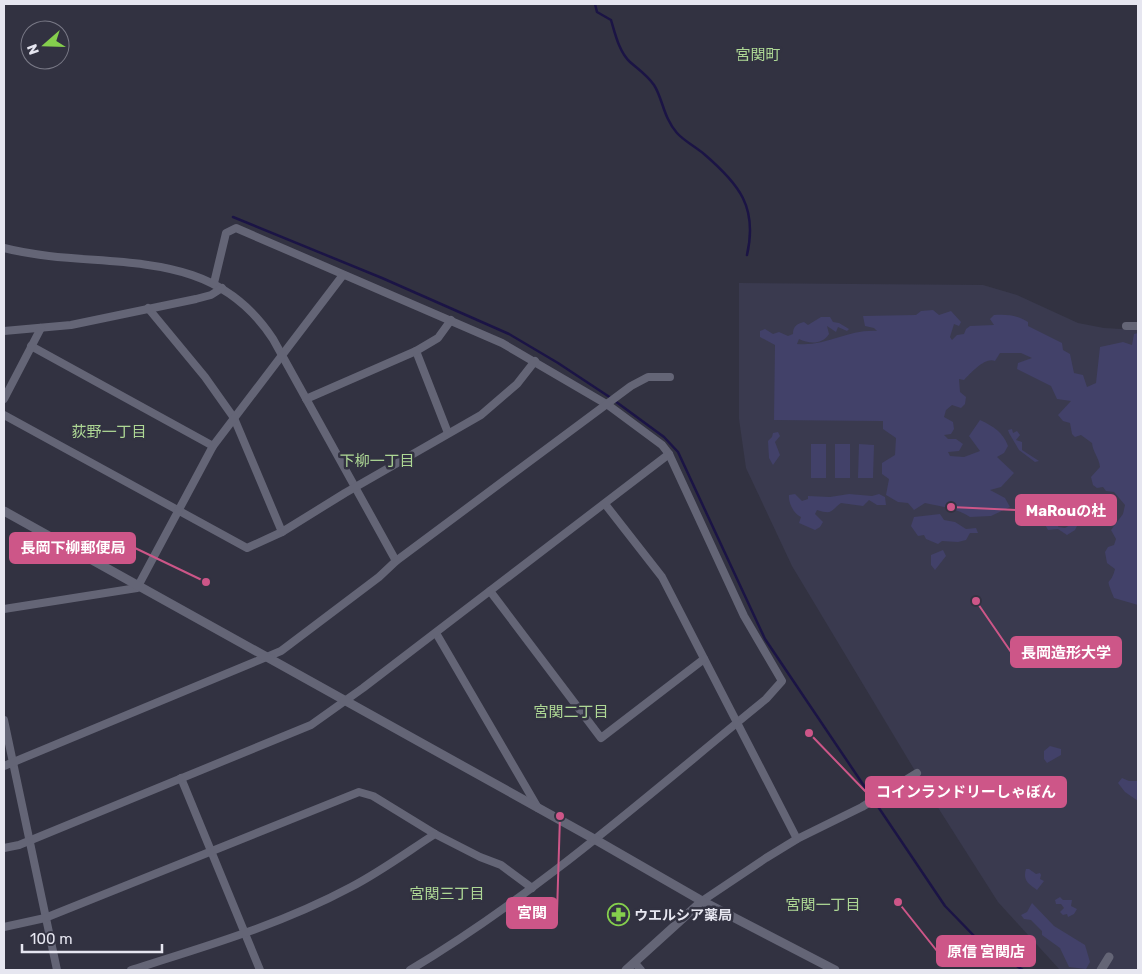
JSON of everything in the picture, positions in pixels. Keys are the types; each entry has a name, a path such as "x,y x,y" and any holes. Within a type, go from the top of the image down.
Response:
{"street":[{"path":"214,283 226,233 236,228 502,343 608,404 662,445 669,454 744,616 782,681 766,699 596,840 450,946 410,970"},
{"path":"4,248 39,255 151,265 180,270 214,283 237,298 256,316 282,355 396,561"},
{"path":"137,588 213,446 344,275"},
{"path":"4,331 71,326 196,299 211,295 222,288"},
{"path":"148,308 205,377 234,418 282,532"},
{"path":"306,399 416,352 438,338 451,320"},
{"path":"1126,326 1138,326"},
{"path":"4,399 41,328"},
{"path":"31,346 213,446"},
{"path":"416,352 448,433"},
{"path":"4,416 247,548 282,532 355,487 493,407 536,362"},
{"path":"4,766 281,651 379,577 396,561 642,379 670,377"},
{"path":"4,848 28,841 311,725 669,454"},
{"path":"604,504 662,577 797,840"},
{"path":"4,512 137,588 268,658 596,840 702,901 835,970"},
{"path":"4,609 137,588"},
{"path":"490,591 601,738 704,659"},
{"path":"436,632 538,808"},
{"path":"4,720 28,841 57,970"},
{"path":"626,970 702,901 766,858 862,807 917,773"},
{"path":"181,778 260,970"},
{"path":"4,927 45,918 359,792 373,796 435,834 480,857 501,865 532,888"},
{"path":"131,970 244,933 294,914 353,887 435,834"},
{"path":"1101,970 1109,957"},
{"path":"635,963 641,970"}],"shaded area":[{"path":"739,283 983,285 1017,295 1078,323 1104,328 1138,330 1138,970 1060,970 998,902 923,784 792,566 746,468 739,419"},
{"path":"933,310 939,315 951,311 961,322 959,326 954,324 950,337 952,340 957,335 964,334 970,326 994,325 990,319 994,315 1011,316 1028,322 1028,326 1062,343 1063,350 1070,354 1074,373 1083,375 1087,387 1096,383 1100,347 1123,342 1132,345 1134,334 1138,333 1138,605 1114,598 1109,583 1115,569 1107,563 1105,552 1108,547 1114,545 1116,539 1111,530 1123,514 1125,505 1114,492 1106,491 1103,487 1097,488 1093,485 1091,477 1100,467 1092,443 1081,435 1075,437 1072,434 1070,423 1063,421 1058,415 1071,401 1057,399 1051,386 1017,369 1018,363 1032,358 1021,353 1000,353 995,361 991,360 983,363 964,380 959,379 960,392 966,397 965,404 961,408 952,405 946,410 944,417 953,422 954,429 951,434 944,435 948,439 956,439 963,444 959,451 948,452 950,456 964,457 980,451 969,436 980,420 997,430 1006,441 1008,446 1004,453 997,457 1014,473 1001,487 990,490 1005,498 1010,507 991,516 970,517 955,510 925,503 914,510 908,503 898,502 886,495 889,479 882,474 882,463 895,455 896,438 883,429 883,421 774,420 775,345 760,337 760,331 765,329 773,334 779,332 788,336 793,334 797,325 804,322 808,325 821,317 830,317 833,322 849,329 847,331 838,327 836,332 827,326 829,334 823,340 811,343 799,339 797,344 817,343 867,331 877,331 874,328 865,326 863,316 916,315 921,311"},
{"path":"1012,429 1013,433 1017,431 1020,435 1016,440 1022,442 1022,450 1039,461 1035,462 1019,450 1008,430"},
{"path":"778,432 780,436 775,442 780,455 773,465 769,458 768,441 773,433"},
{"path":"811,444 826,444 826,478 811,478"},
{"path":"835,444 850,444 850,478 835,478"},
{"path":"859,444 874,445 873,478 858,478"},
{"path":"795,494 802,501 808,499 808,496 830,497 849,494 872,496 879,494 885,497 886,505 877,505 869,500 863,506 841,503 829,512 817,510 815,514 823,522 815,530 799,523 801,517 794,511 789,498 789,495"},
{"path":"940,514 944,520 955,522 966,529 976,528 978,533 970,533 966,540 958,542 942,541 938,544 926,539 924,535 918,536 911,526 914,517"},
{"path":"1049,518 1058,518 1060,523 1058,527 1065,528 1072,524 1077,526 1075,530 1067,535 1058,529 1048,530 1043,521"},
{"path":"943,550 946,556 935,570 931,565 931,555"},
{"path":"1050,746 1061,749 1061,755 1047,763 1044,759 1044,751"},
{"path":"1122,778 1129,781 1138,781 1138,801 1125,792 1118,783"},
{"path":"1026,869 1036,874 1040,873 1040,879 1044,881 1037,890 1026,880"},
{"path":"1060,897 1063,900 1072,900 1071,906 1077,909 1074,914 1068,917 1067,914 1063,915 1060,912 1064,908 1061,904 1056,904 1055,900"},
{"path":"1032,903 1054,926 1085,945 1090,962 1086,969 1069,967 1060,948 1042,935 1042,931 1031,920 1024,919 1021,915 1027,912"}],"waterway":[{"path":"595,4 597,12 611,20 618,42 626,58 654,85 672,127 680,136 716,165 736,186 743,198 750,223 747,255"},
{"path":"233,217 382,278 509,334 611,398"},
{"path":"615,401 664,437 678,452 765,639 945,906 980,942 1023,970"}],"place":[{"name":"MaRouの杜","path":"951,507"},
{"name":"長岡下柳郵便局","path":"206,582"},
{"name":"長岡造形大学","path":"976,601"},
{"name":"コインランドリーしゃぼん","path":"809,733"},
{"name":"宮関","path":"560,816"},
{"name":"原信 宮関店","path":"898,902"},
{"name":"ウエルシア薬局","path":"618,915"}],"district":[{"name":"宮関町","path":"758,55"},
{"name":"荻野一丁目","path":"109,432"},
{"name":"下柳一丁目","path":"377,461"},
{"name":"宮関二丁目","path":"571,712"},
{"name":"宮関三丁目","path":"447,894"},
{"name":"宮関一丁目","path":"823,905"}]}
